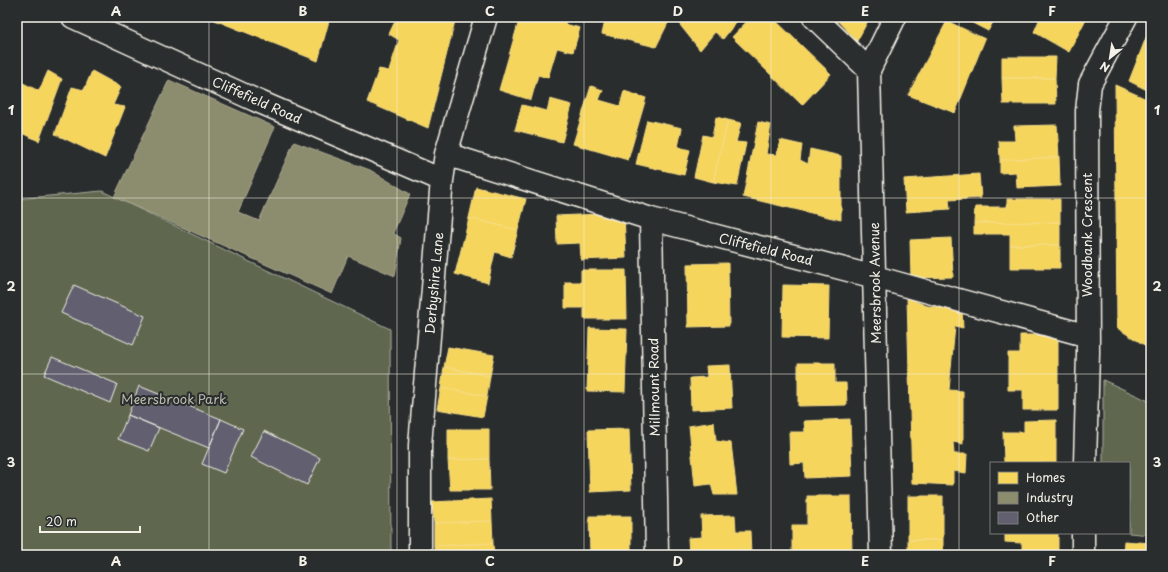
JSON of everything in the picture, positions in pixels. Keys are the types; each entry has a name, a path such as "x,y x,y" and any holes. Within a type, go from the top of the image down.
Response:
{"street":[{"name":"Derbyshire Lane","path":"420,555 420,445 442,180 446,154 486,17"},
{"path":"814,17 869,70"},
{"name":"Meersbrook Avenue","path":"881,555 869,70 896,17"},
{"name":"Woodbank Crescent","path":"1085,462 1088,336 1087,111 1090,84 1126,17"},
{"name":"Cliffefield Road","path":"76,18 262,103 442,180"},
{"name":"Cliffefield Road","path":"446,154 651,219 875,277 1088,336"},
{"name":"Millmount Road","path":"651,219 657,555"},
{"path":"1082,534 1083,555"}],"green space":[{"name":"Meersbrook Park","path":"102,191 390,329 391,555 17,555 17,199"},
{"path":"1103,380 1151,402 1151,535 1130,533 1130,462 1103,462"}],"building: Homes":[{"path":"207,17 330,17 318,61"},
{"path":"397,17 456,17 428,128 367,102 379,69 389,71 399,40 389,34"},
{"path":"520,17 567,17 565,24 580,28 573,52 557,48 548,78 538,75 531,100 499,90"},
{"path":"606,17 671,17 656,47 602,34"},
{"path":"686,17 740,17 723,39 715,32 700,50 680,25"},
{"path":"751,17 772,17 831,74 802,105 732,37"},
{"path":"834,17 870,17 857,41"},
{"path":"961,17 996,17 988,31"},
{"path":"1038,17 1087,17 1069,52 1034,32 1040,18"},
{"path":"947,21 985,39 955,113 908,95"},
{"path":"1151,25 1151,92 1129,81"},
{"path":"1002,57 1056,57 1055,78 1002,78"},
{"path":"48,71 62,79 39,141 17,131 17,80 39,91"},
{"path":"92,71 121,87 113,105 125,107 105,158 55,134 72,87 84,90"},
{"path":"1002,78 1055,78 1056,104 1003,104"},
{"path":"1115,85 1151,101 1151,349 1117,328"},
{"path":"591,86 603,90 599,100 620,106 624,91 646,98 628,160 573,144"},
{"path":"550,99 572,105 562,142 515,130 522,105 547,111"},
{"path":"716,117 728,120 713,182 694,177 703,135 712,137"},
{"path":"647,120 682,128 678,147 690,150 684,175 636,164"},
{"path":"728,120 741,123 736,142 746,143 737,186 713,182"},
{"path":"758,122 771,125 766,154 777,155 780,140 802,145 800,160 808,164 810,149 841,156 841,220 743,197"},
{"path":"1057,125 1059,157 1000,160 999,141 1015,141 1014,126"},
{"path":"1059,157 1060,186 1017,188 1016,172 1000,173 1000,160"},
{"path":"979,174 981,198 949,200 950,209 906,212 904,179"},
{"path":"476,187 526,199 518,230 469,218"},
{"path":"1007,199 1060,199 1060,222 974,223 975,207 1007,207"},
{"path":"624,213 626,258 581,260 580,243 557,244 556,216"},
{"path":"469,218 518,230 511,257 495,252 488,283 455,274"},
{"path":"1060,222 1060,245 1010,245 1010,234 974,234 974,223"},
{"path":"951,238 953,277 911,278 910,240"},
{"path":"1010,245 1060,245 1060,268 1010,268"},
{"path":"728,263 729,326 688,327 687,264"},
{"path":"581,270 626,270 627,319 584,319 584,308 565,308 565,282 581,282"},
{"path":"783,285 829,286 828,338 782,337"},
{"path":"907,298 927,306 962,310 963,328 955,326 949,390 963,391 963,444 953,442 954,454 967,454 966,473 953,471 953,485 912,483"},
{"path":"589,328 627,329 625,392 587,391"},
{"path":"1020,335 1058,335 1058,410 1023,410 1023,390 1008,390 1008,353 1020,353"},
{"path":"448,347 494,355 490,376 444,367"},
{"path":"798,363 835,363 835,383 846,383 847,405 798,406"},
{"path":"730,365 732,408 691,410 690,378 707,377 706,366"},
{"path":"444,367 490,376 487,396 441,388"},
{"path":"441,388 487,396 483,417 437,409"},
{"path":"850,419 852,476 805,478 804,463 790,464 789,432 805,432 804,421"},
{"path":"1056,420 1056,462 1004,462 1003,432 1024,432 1024,421"},
{"path":"714,422 716,441 731,443 737,495 714,495 711,484 695,486 689,426"},
{"path":"448,429 489,429 489,459 448,460"},
{"path":"629,429 631,490 590,492 588,430"},
{"path":"489,459 490,490 450,490 448,460"},
{"path":"807,496 851,496 852,555 792,554 792,525 807,525"},
{"path":"908,496 943,496 943,540 908,540"},
{"path":"491,499 492,521 434,523 432,502"},
{"path":"735,515 736,531 750,531 751,555 689,555 688,538 702,537 701,516"},
{"path":"589,516 631,516 631,555 590,555"},
{"path":"492,521 493,543 434,546 434,523"},
{"path":"1005,534 1058,534 1058,555 1022,555 1022,543 1005,542"},
{"path":"908,540 943,540 943,555 908,555"},
{"path":"1124,541 1151,543 1151,555 1123,555"},
{"path":"493,543 494,555 435,555 434,546"}],"building: Industry":[{"path":"169,80 275,127 238,212 259,221 294,142 370,170 410,194 393,233 401,238 395,276 348,256 332,294 114,197"}],"building: Other":[{"path":"74,285 145,316 133,345 61,313"},
{"path":"52,357 117,384 110,403 44,375"},
{"path":"139,386 221,419 209,448 128,415"},
{"path":"128,415 159,428 149,451 118,439"},
{"path":"221,419 243,429 224,473 202,464"},
{"path":"264,431 320,458 307,485 251,457"}]}
